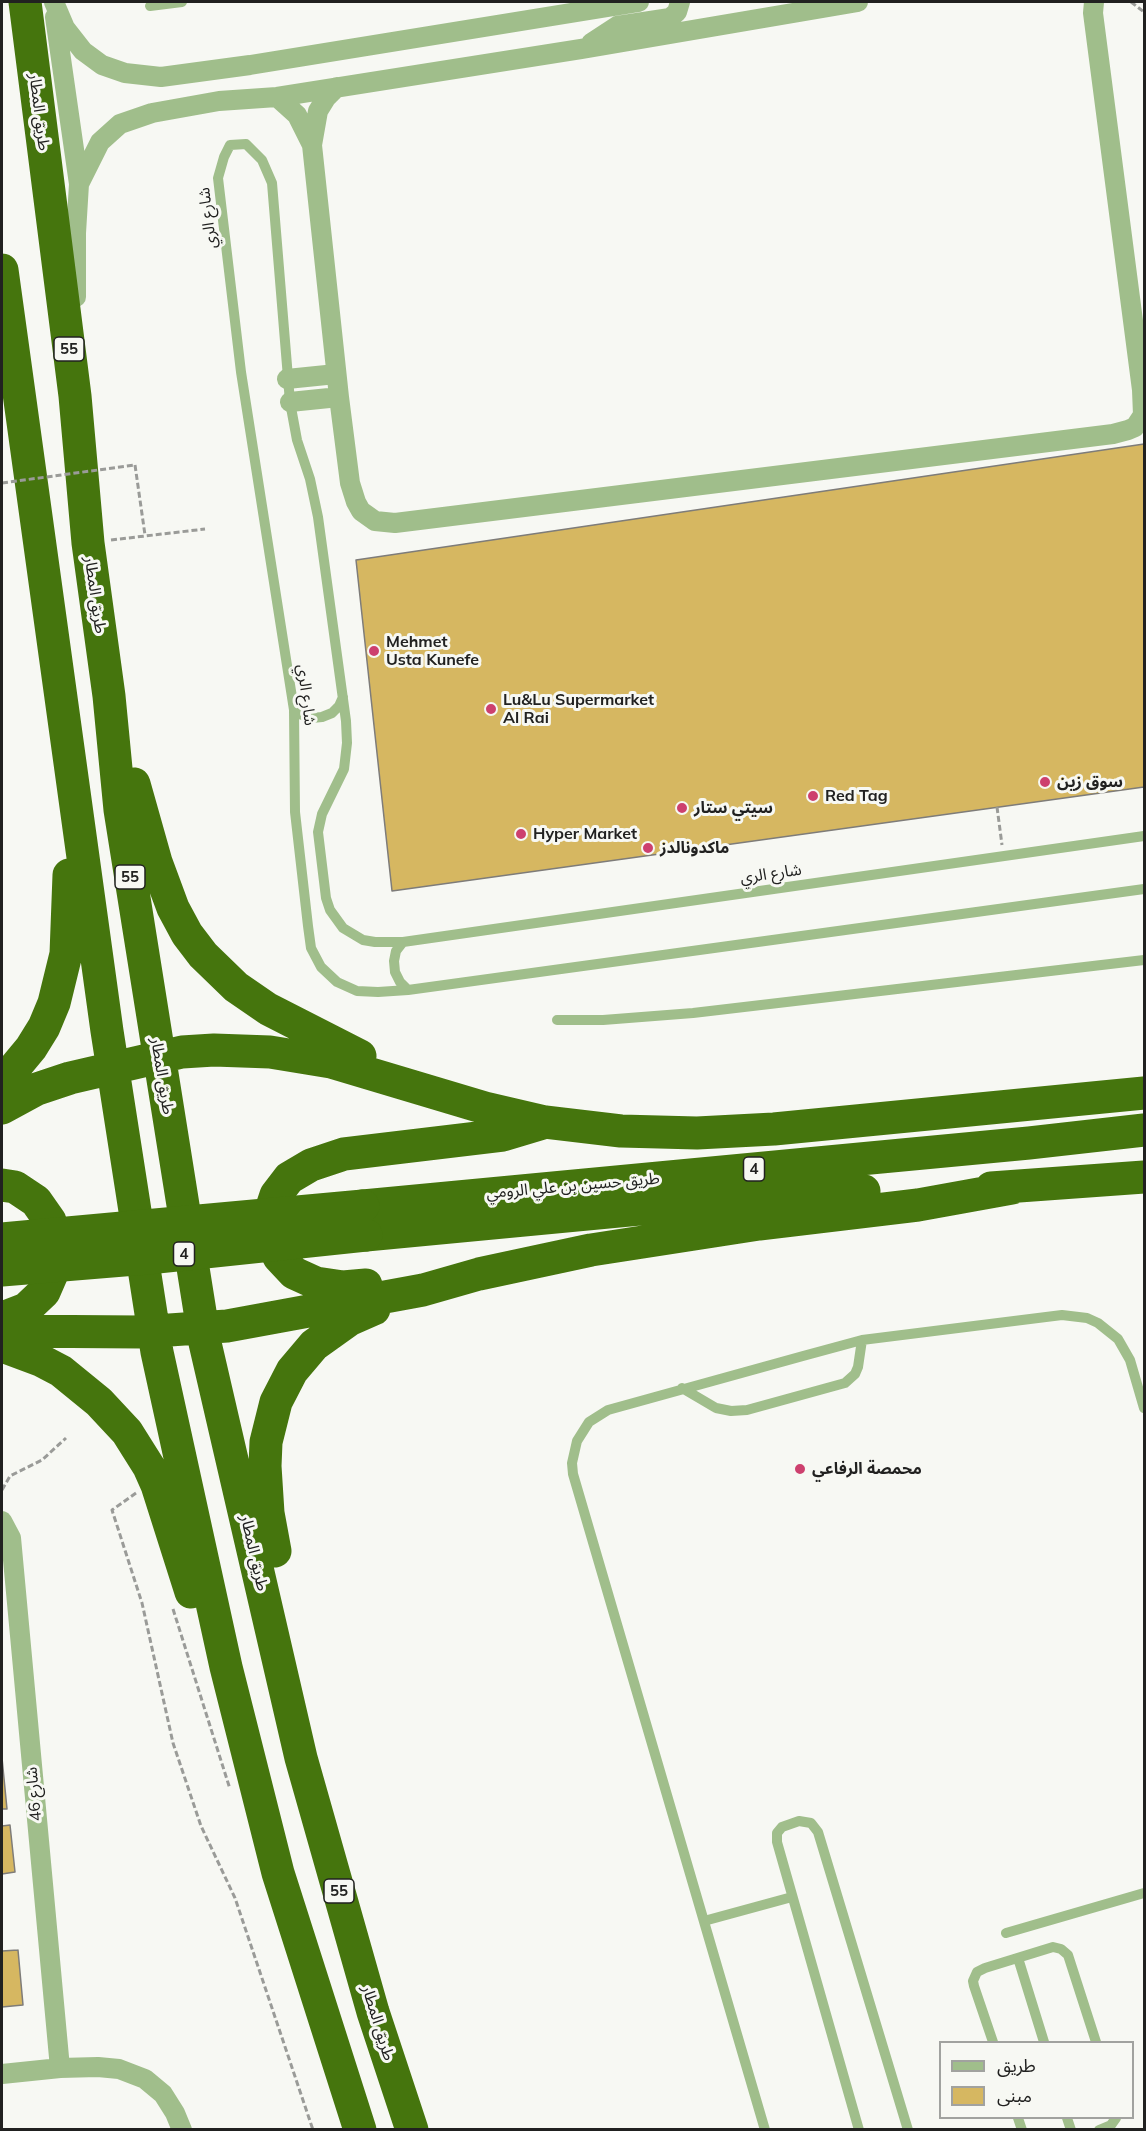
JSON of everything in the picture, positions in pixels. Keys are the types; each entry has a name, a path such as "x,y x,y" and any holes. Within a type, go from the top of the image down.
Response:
{"highway":[{"name":"طريق المطار","path":"25,2 75,396 88,543 109,696 120,810 205,1343 301,1758 374,2012 412,2130"},
{"path":"2,270 71,774 153,1331 226,1667 278,1873 360,2130"},
{"path":"109,696 156,862 173,908 187,934 203,955 236,987 268,1009 429,1090"},
{"path":"2,1083 31,1048 44,1027 61,979 68,928 71,774"},
{"path":"2,1108 37,1089 70,1078 182,1052 214,1050 270,1052 331,1062 485,1108 545,1122 621,1131 697,1133 774,1129 1144,1094"},
{"path":"423,1290 398,1280 349,1287 329,1286 294,1273 279,1257 270,1237 269,1216 276,1195 289,1178 299,1171 344,1154 503,1135 545,1122"},
{"name":"طريق حسين بن علي الرومي","path":"2,1270 148,1258 364,1221 1144,1130"},
{"name":"طريق حسين بن علي الرومي","path":"2,1239 148,1228 364,1221 904,1189 1012,1188 1144,1177"},
{"path":"2,1185 15,1187 36,1201 50,1221 57,1245 54,1269 44,1292 26,1308 2,1318"},
{"path":"2,1331 203,1329 423,1290 501,1269 591,1250 748,1226 918,1205 1012,1188"},
{"path":"277,1650 283,1605 268,1513 265,1466 266,1442 276,1402 292,1371 314,1345 331,1331 372,1309 423,1290"},
{"path":"2,1346 40,1360 61,1371 99,1402 127,1432 149,1467 157,1485 183,1572 226,1667"}],"street":[{"path":"53,2 79,184 76,233 75,396"},
{"path":"53,2 65,28 83,51 102,65 125,73 161,77 639,2"},
{"path":"581,49 617,27 670,18 677,12 680,2"},
{"path":"79,184 100,142 120,124 152,113 229,100 277,97 858,2"},
{"path":"337,87 318,111 312,146 336,374 352,494 361,511 375,521 385,523 1128,430 1139,422 1143,415 1142,390 1093,13 1094,2"},
{"path":"229,100 224,88 227,81 268,71 306,55"},
{"path":"277,97 297,115 312,146"},
{"path":"287,379 336,374"},
{"path":"290,402 339,397"},
{"name":"شارع 46","path":"2,1521 10,1538 60,2068"},
{"path":"2,2074 60,2068 119,2069 145,2079 163,2094 182,2130"}],"lane":[{"path":"150,6 182,2"},
{"name":"شارع الري","path":"1144,836 403,942 375,942 353,936 335,920 327,898 318,832 322,814 341,779 347,743 343,697 318,517 297,440 290,402 272,183 262,160 246,144 230,145 218,178 241,372 294,710 295,812 311,948 321,967 337,982 357,991 408,990 1144,889"},
{"path":"294,710 312,718 322,717 332,713 339,706 343,697"},
{"path":"403,942 396,951 395,972 400,982 408,990"},
{"path":"558,1020 637,1018 693,1013 1144,960"},
{"path":"765,2130 573,1474 573,1451 582,1431 598,1415 619,1406 862,1341 1049,1316 1074,1315 1087,1318 1109,1330 1125,1349 1144,1408"},
{"path":"682,1388 716,1408 731,1411 747,1410 844,1383 855,1374 858,1367 862,1341"},
{"path":"859,2130 776,1838 782,1827 803,1821 811,1823 818,1833 908,2130"},
{"path":"1006,1933 1144,1893"},
{"path":"704,1921 792,1897"},
{"path":"992,2041 974,1986 974,1976 980,1969 1053,1947 1065,1951 1095,2041"},
{"path":"1018,1958 1043,2041"},
{"path":"1099,2130 1110,2125 1115,2119"}],"path":[{"path":"1131,2 1144,12"},
{"path":"2,483 135,465 145,535"},
{"path":"88,543 205,530"},
{"path":"997,807 1003,855"},
{"path":"2,1490 10,1476 42,1460 66,1438"},
{"path":"112,1510 142,1604 173,1743 201,1826 235,1898 313,2130"}],"building":[{"path":"1144,444 1144,787 392,891 356,560"},
{"path":"2,1758 7,1809 2,1809"},
{"path":"10,1825 15,1872 2,1874 2,1826"},
{"path":"18,1950 23,2005 2,2007 2,1951"}],"place":[{"name":"Mehmet Usta Kunefe","path":"374,651"},
{"name":"Lu&Lu Supermarket Al Rai","path":"491,709"},
{"name":"سوق زين","path":"1045,782"},
{"name":"Red Tag","path":"813,796"},
{"name":"سيتي ستار","path":"682,808"},
{"name":"Hyper Market","path":"521,834"},
{"name":"ماكدونالدز","path":"648,848"},
{"name":"محمصة الرفاعي","path":"800,1469"}]}
